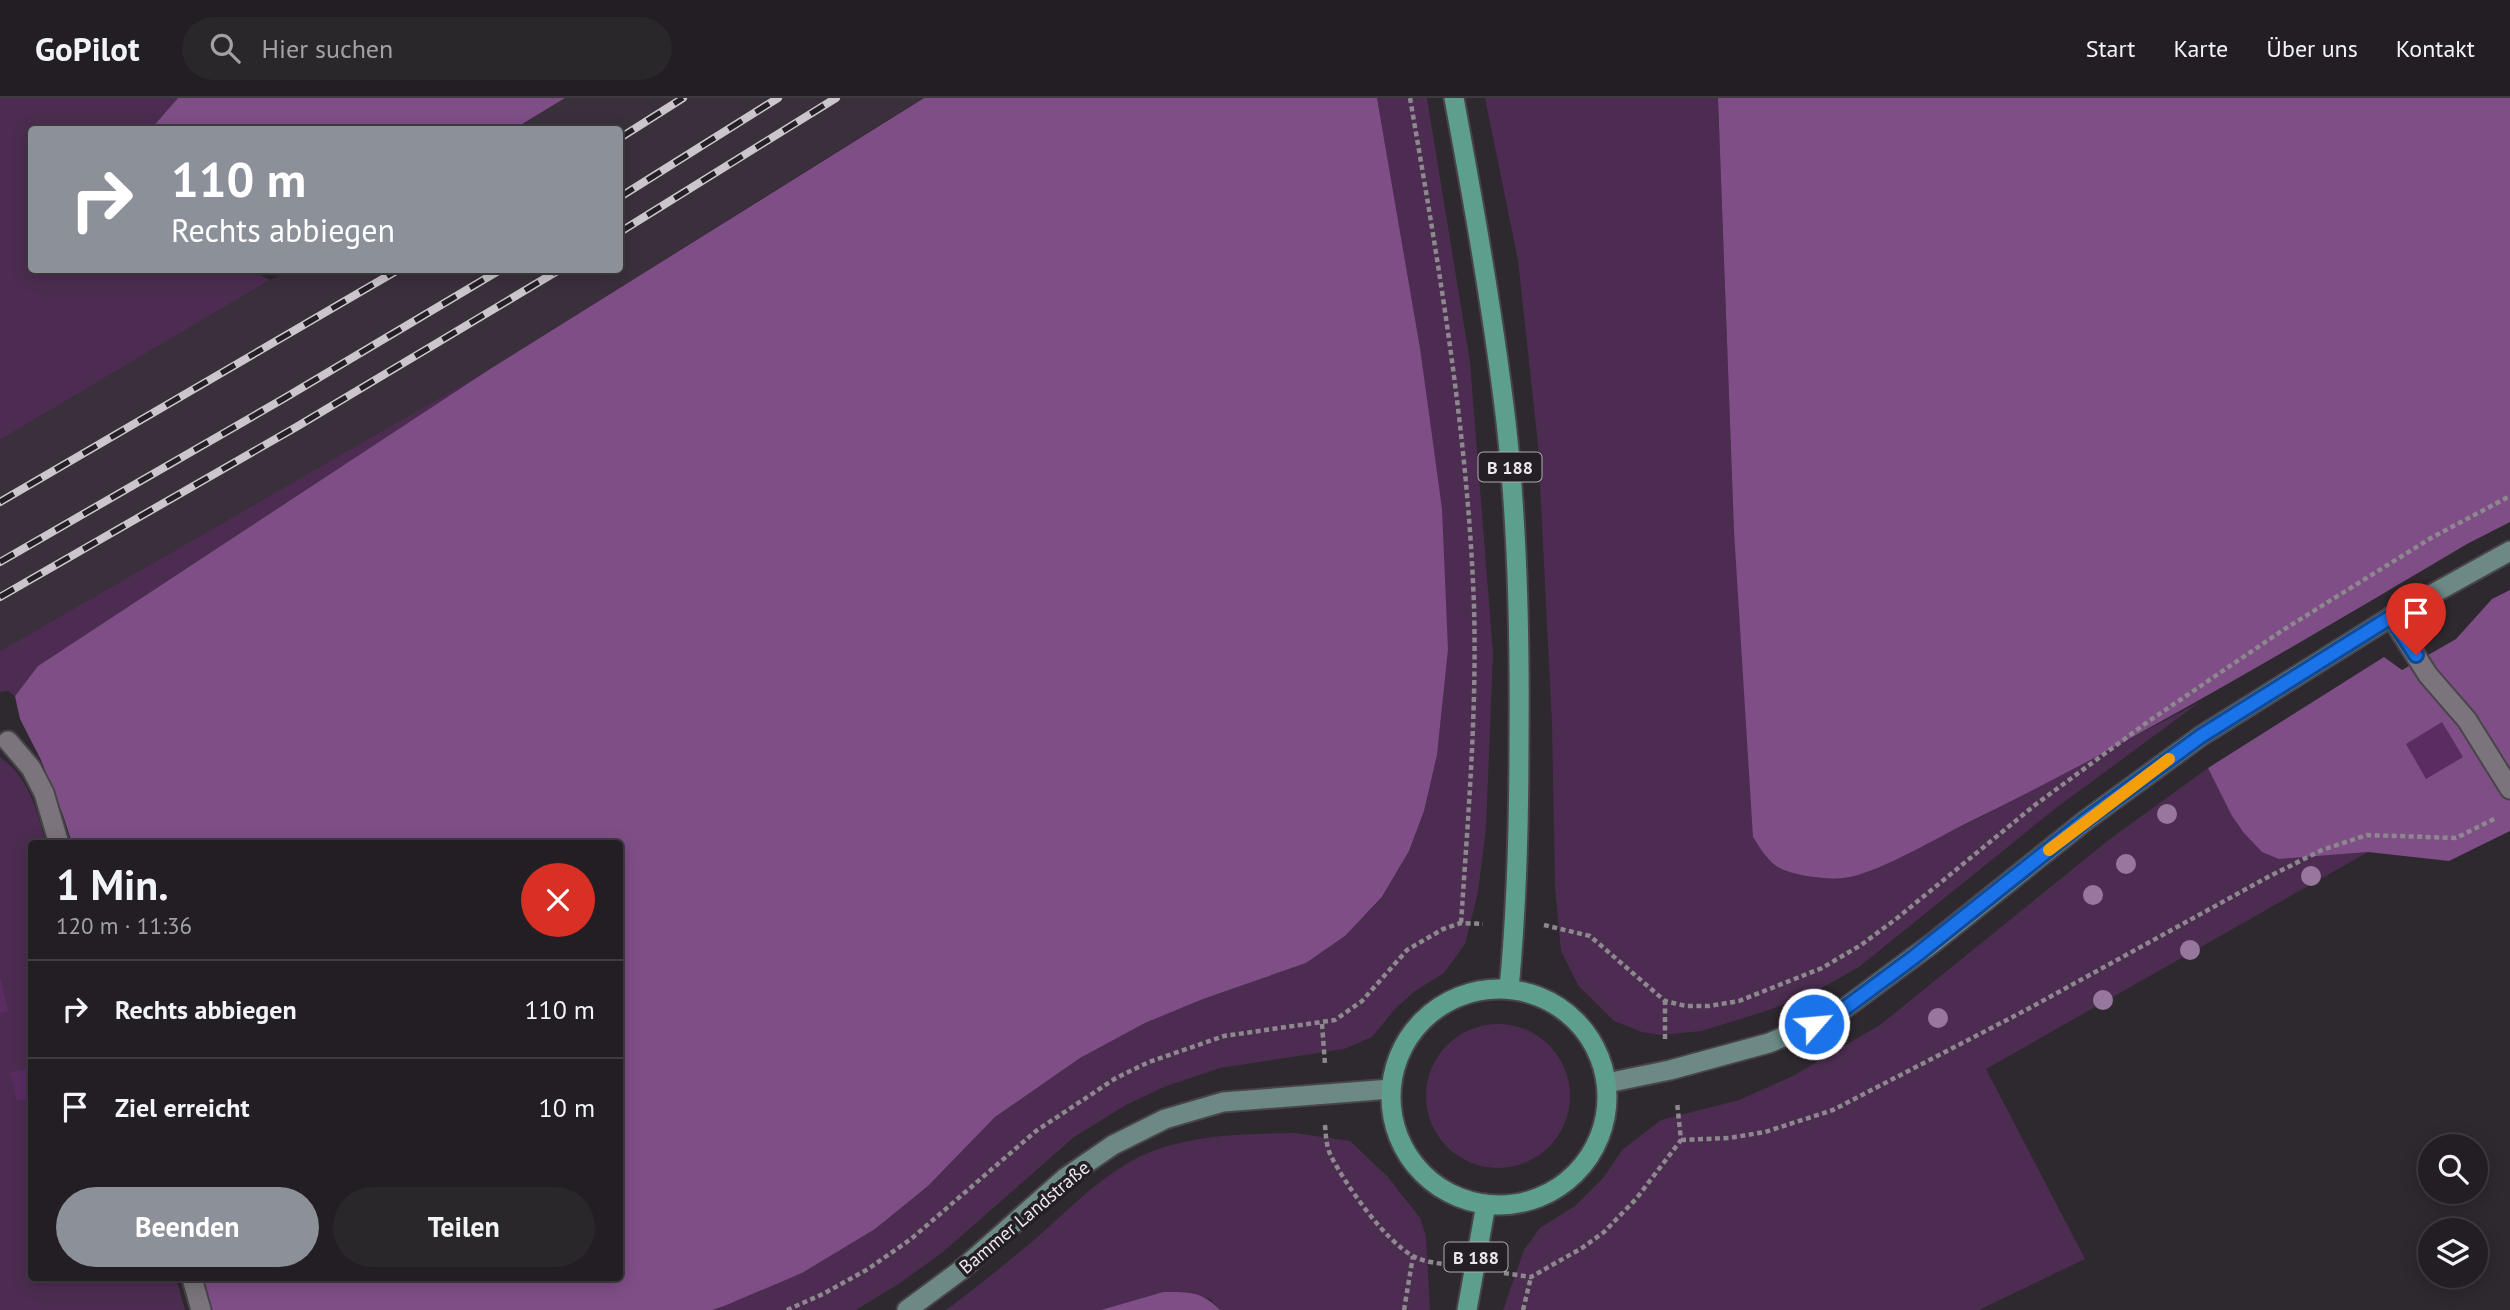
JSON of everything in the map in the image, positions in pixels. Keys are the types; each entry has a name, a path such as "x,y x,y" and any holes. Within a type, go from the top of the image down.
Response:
{"main road":[{"name":"B 188","path":"1454,98 1492,314 1506,425 1515,538 1520,670 1519,828 1509,989"},
{"path":"1607,1083 1670,1070 1769,1043 1837,1014 1934,942 2086,820 2190,744 2391,617 2510,551"},
{"path":"1509,989 1544,998 1575,1018 1597,1048 1607,1083 1605,1123 1589,1158 1561,1186 1525,1202 1486,1204 1459,1198 1435,1185 1415,1166 1401,1142 1392,1116 1391,1089 1397,1061 1410,1035 1429,1014 1453,999 1480,990 1509,989"},
{"name":"Bammer Landstraße","path":"907,1310 961,1270 1065,1178 1114,1145 1164,1119 1223,1102 1391,1089"},
{"name":"B 188","path":"1467,1310 1486,1204"}],"lane":[{"path":"2391,617 2428,675 2467,720 2510,789"},
{"path":"8,741 31,768 44,793 59,840"},
{"path":"193,1281 201,1310"}],"path":[{"path":"1410,98 1448,326 1460,419 1474,607 1473,698 1461,923"},
{"path":"1554,926 1590,936 1665,1001 1686,1006 1739,1001 1822,968 1896,919 2035,805 2149,721 2283,630 2431,538 2510,496"},
{"path":"1681,1140 1729,1138 1765,1132 1833,1110 2026,1010 2267,877 2322,850 2367,835 2456,838 2499,817"},
{"path":"787,1310 868,1269 911,1240 1036,1131 1116,1077 1149,1062 1224,1037 1335,1020 1362,1001 1407,950 1434,934 1461,923 1475,924"},
{"path":"1664,1033 1665,1001"},
{"path":"1322,1024 1324,1054"},
{"path":"1512,1274 1531,1277 1604,1232 1636,1199 1681,1140 1678,1108"},
{"path":"1325,1128 1326,1143 1331,1156 1348,1184 1386,1232 1413,1256 1435,1263"},
{"path":"1404,1310 1413,1256"},
{"path":"1523,1310 1531,1277"}],"shaded area":[{"path":"0,98 178,98 154,126 28,126 28,273 257,273 270,280 0,440"},
{"path":"178,98 565,98 519,126 154,126"},
{"path":"565,98 923,98 490,369 0,651 0,440 282,273 623,273 623,126 519,126"},
{"path":"924,98 1377,98 1420,348 1442,509 1448,650 1437,755 1424,811 1409,851 1382,897 1345,936 1306,963 1203,999 1145,1023 1080,1058 995,1117 928,1186 875,1229 802,1273 724,1306 712,1310 210,1310 201,1281 623,1281 623,840 71,840 41,760 20,719 15,696 38,666 490,369"},
{"path":"1377,98 1427,98 1470,362 1493,653 1486,829 1478,892 1465,944 1444,973 1415,991 1395,1009 1372,1037 1344,1049 1220,1068 1164,1087 1126,1105 1074,1137 943,1252 856,1310 712,1310 802,1273 875,1229 928,1186 995,1117 1080,1058 1145,1023 1203,999 1306,963 1345,936 1382,898 1409,851 1424,811 1437,755 1448,650 1420,348"},
{"path":"1485,98 1718,98 1734,531 1766,857 1778,868 1820,878 1845,878 1868,871 1981,817 2200,702 2056,808 1859,967 1816,991 1772,1009 1702,1031 1660,1035 1642,1032 1614,1021 1578,985 1561,951 1555,886 1552,724 1538,445 1518,260"},
{"path":"1718,98 2510,98 2510,522 2467,544 2155,725 2028,793 1886,864 1843,878 1799,874 1776,866 1753,837 1734,531"},
{"path":"490,369 38,666 15,696 8,691 0,692 0,651"},
{"path":"2510,590 2510,831 2449,861 2368,852 2279,859 2262,852 2232,816 2208,768 2384,657 2402,670 2456,639 2492,599"},
{"path":"0,757 18,774 31,796 45,840 28,840 28,1281 177,1281 185,1310 0,1310"},
{"path":"2208,768 2233,816 2280,859 2368,852 1986,1069 2085,1259 1979,1310 1503,1310 1524,1250 1540,1228 1575,1206 1604,1177 1622,1150 1661,1120 1739,1100 1793,1076 1880,1025 2110,839"},
{"path":"1498,1024 1526,1029 1549,1045 1565,1068 1570,1096 1565,1124 1549,1147 1526,1163 1498,1168 1470,1163 1447,1147 1431,1124 1426,1096 1431,1068 1447,1045 1470,1029"},
{"path":"1295,1133 1350,1141 1388,1177 1420,1218 1426,1236 1430,1310 1220,1310 1210,1299 1163,1292 1101,1310 946,1310 1112,1173 1130,1162 1168,1146 1199,1139"},
{"path":"1163,1292 1201,1296 1220,1310 1101,1310"}],"building":[{"path":"2442,722 2463,757 2426,779 2406,744"},
{"path":"0,977 8,1011 0,1013"},
{"path":"28,1069 28,1099 17,1101 10,1072"}],"railway":[{"path":"623,136 683,98"},
{"path":"623,195 778,98"},
{"path":"623,230 836,98"},
{"path":"0,502 393,273"},
{"path":"0,562 495,273"},
{"path":"0,597 298,426 554,273"}],"slow traffic":[{"path":"2049,850 2169,759"}],"route":[{"path":"1814,1024 1837,1014 1914,957 2086,820 2201,736 2391,617 2416,655"}]}
